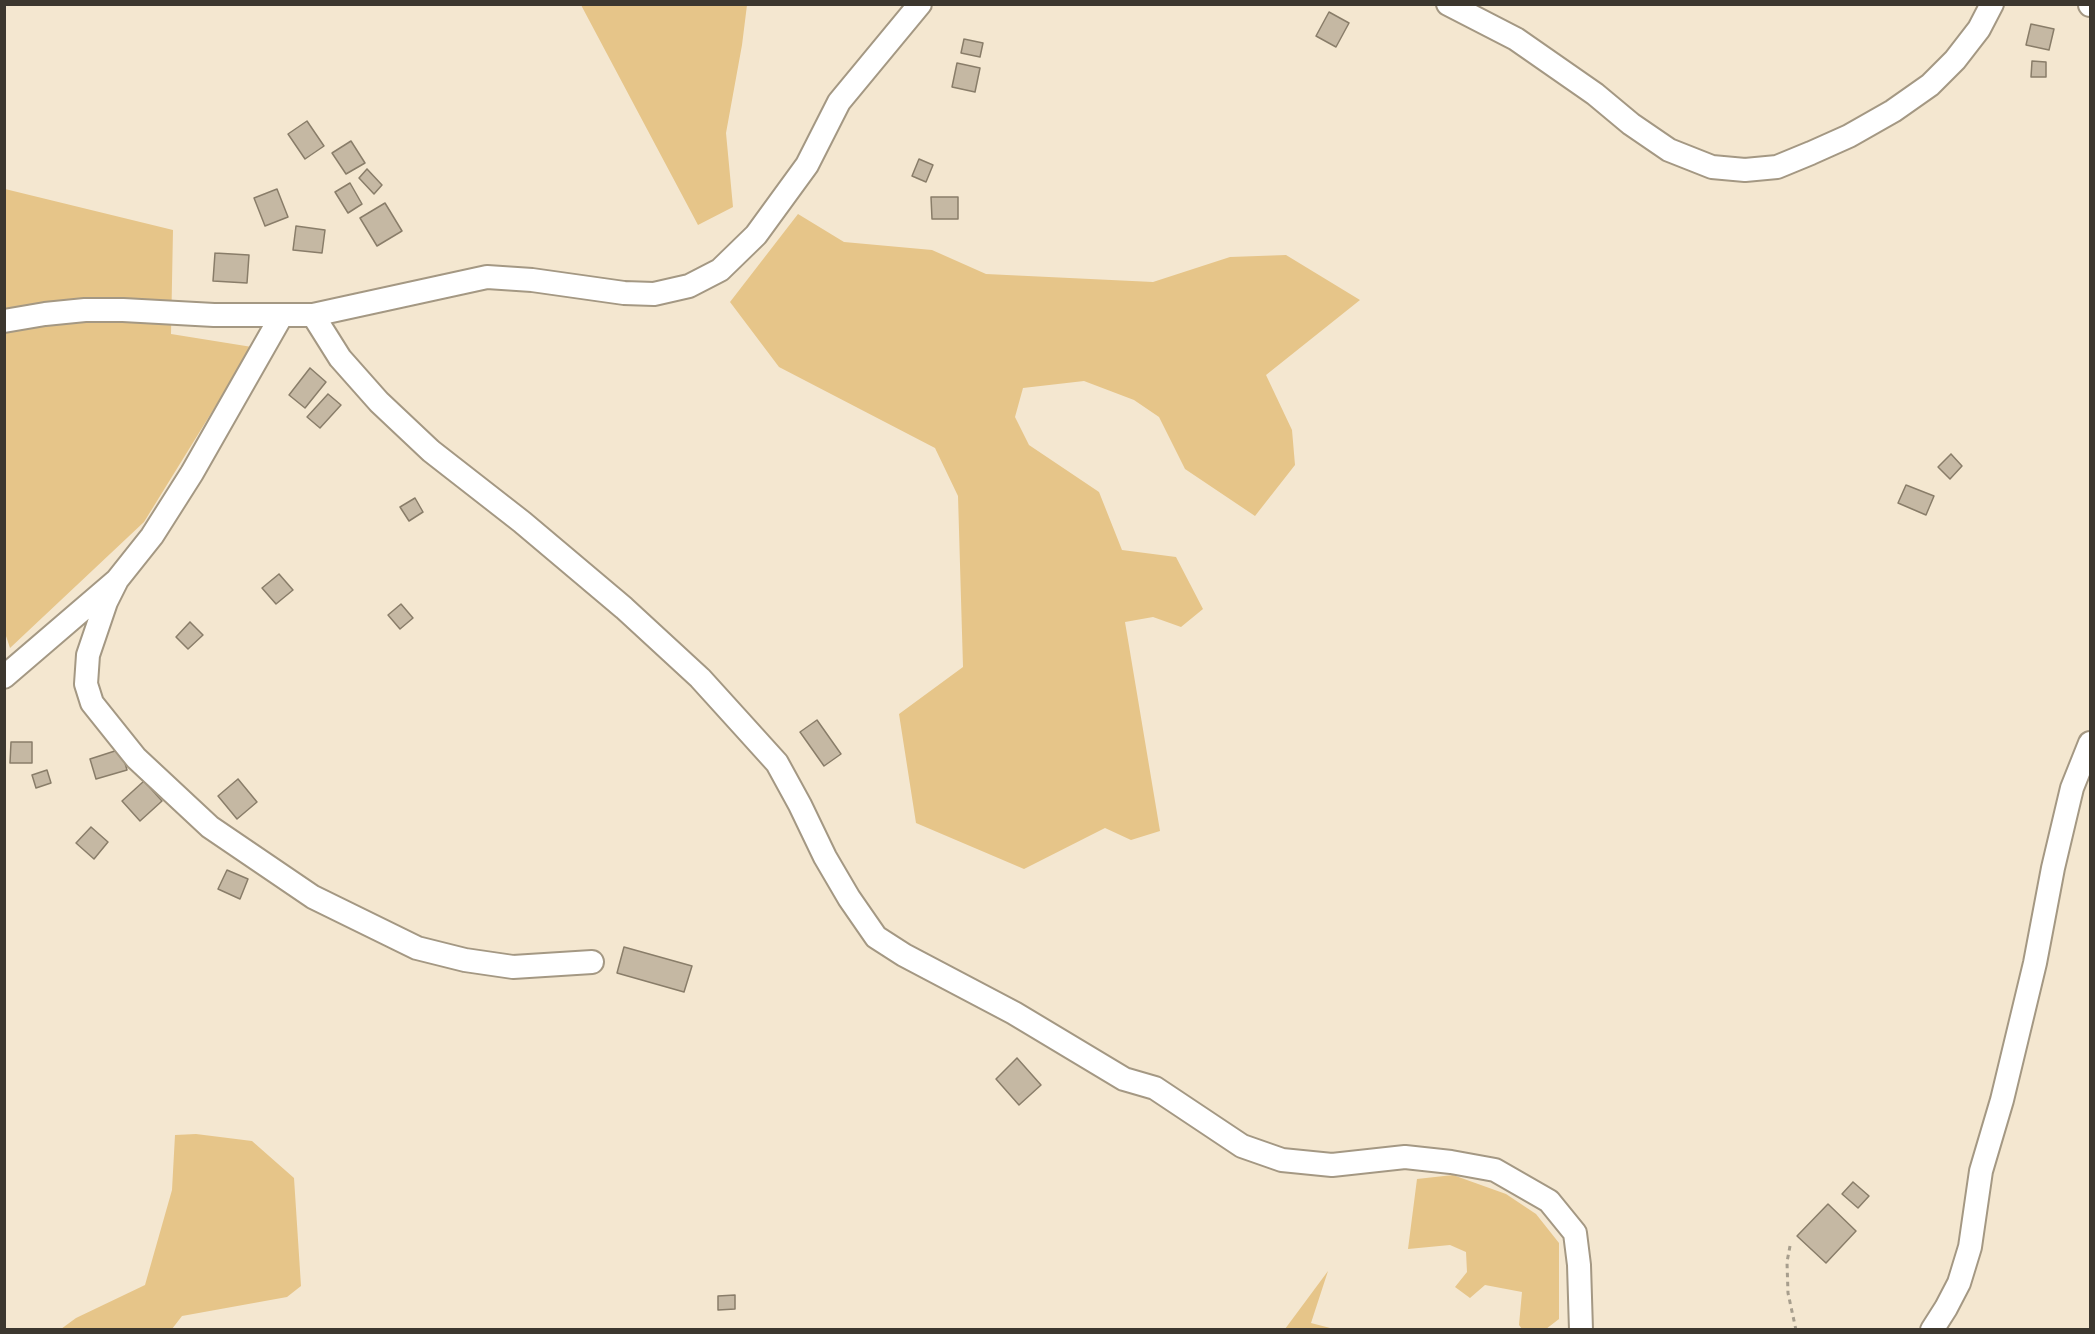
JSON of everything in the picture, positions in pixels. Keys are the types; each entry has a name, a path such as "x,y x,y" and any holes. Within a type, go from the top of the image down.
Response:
{"street":[{"path":"4,321 85,310 214,315 313,315 488,277 532,280 624,293 654,294 689,286 720,270 756,235 807,165 839,102 920,4"},
{"path":"1448,4 1516,39 1669,150 1712,167 1745,170 1776,167 1849,136 1893,111 1930,85 1955,60 1979,29 1992,4"},
{"path":"4,677 117,580 152,536 192,473 282,315"},
{"path":"313,315 340,358 379,402 431,452 522,522 624,608 700,678 739,721 777,763 825,857 849,898 876,937 1014,1013 1124,1079 1155,1088 1242,1146 1282,1160 1332,1165 1405,1158 1451,1162 1496,1170 1549,1201 1575,1233 1580,1265 1581,1329"},
{"path":"117,580 106,602 88,655 86,684 92,704 136,758 210,827 313,897 417,948 465,960 513,967 592,962"},
{"path":"1932,1329 1959,1283 1970,1247 1981,1171 2002,1100 2035,963 2052,868 2072,788 2091,743"}],"path":[{"path":"1790,1246 1787,1262 1788,1293 1796,1329"}],"shaded area":[{"path":"581,5 747,5 726,133 733,207 698,225"},
{"path":"5,189 173,230 171,334 252,347 144,522 10,648 5,633"},
{"path":"798,214 844,242 932,250 986,274 1153,282 1230,257 1286,255 1360,300 1266,375 1292,430 1295,465 1255,516 1185,469 1159,417 1134,400 1084,381 1023,388 1015,417 1029,445 1099,492 1122,550 1176,557 1203,609 1181,627 1153,617 1125,622 1160,831 1131,840 1105,828 1024,869 916,823 899,714 963,667 958,496 935,448 779,367 730,302"},
{"path":"196,1134 252,1141 294,1178 301,1286 287,1297 182,1316 172,1329 61,1329 76,1318 145,1285 172,1190 175,1135"},
{"path":"1453,1175 1506,1194 1536,1214 1559,1243 1559,1319 1546,1329 1522,1329 1519,1325 1522,1292 1485,1285 1470,1298 1455,1287 1467,1272 1466,1252 1450,1245 1408,1249 1417,1179"},
{"path":"1328,1271 1311,1323 1334,1329 1285,1329"}],"building":[{"path":"1329,12 1349,23 1336,47 1316,36"},
{"path":"2031,24 2054,29 2049,50 2026,45"},
{"path":"964,39 983,43 980,57 961,53"},
{"path":"2032,61 2046,62 2046,77 2031,77"},
{"path":"957,63 980,68 975,92 952,87"},
{"path":"307,121 324,146 305,159 288,134"},
{"path":"351,141 365,163 346,174 332,153"},
{"path":"919,159 933,165 926,182 912,176"},
{"path":"367,169 382,185 374,194 359,178"},
{"path":"350,183 362,204 348,213 335,192"},
{"path":"277,189 288,217 265,226 254,198"},
{"path":"931,197 958,197 958,219 932,219"},
{"path":"385,203 402,231 377,246 360,218"},
{"path":"296,226 325,230 322,253 293,250"},
{"path":"215,253 249,255 247,283 213,281"},
{"path":"310,368 326,382 305,408 289,395"},
{"path":"328,394 341,405 320,428 307,417"},
{"path":"1951,454 1962,466 1950,479 1938,467"},
{"path":"1906,485 1934,496 1926,515 1898,503"},
{"path":"415,498 423,512 409,521 400,507"},
{"path":"279,574 293,590 276,604 262,588"},
{"path":"401,604 413,618 400,629 388,615"},
{"path":"190,622 203,635 188,649 176,637"},
{"path":"817,720 841,754 824,766 800,732"},
{"path":"11,742 32,742 32,763 10,763"},
{"path":"121,749 127,770 96,779 90,759"},
{"path":"47,770 51,783 36,788 32,775"},
{"path":"238,779 257,802 237,819 218,796"},
{"path":"144,781 162,801 140,821 122,801"},
{"path":"91,827 108,842 94,859 76,843"},
{"path":"227,870 248,879 240,899 218,889"},
{"path":"624,947 692,966 684,992 617,973"},
{"path":"1017,1058 1041,1085 1019,1105 996,1079"},
{"path":"1853,1182 1869,1196 1858,1208 1842,1194"},
{"path":"1828,1204 1856,1231 1826,1263 1797,1236"},
{"path":"735,1295 735,1309 718,1310 718,1296"}]}
